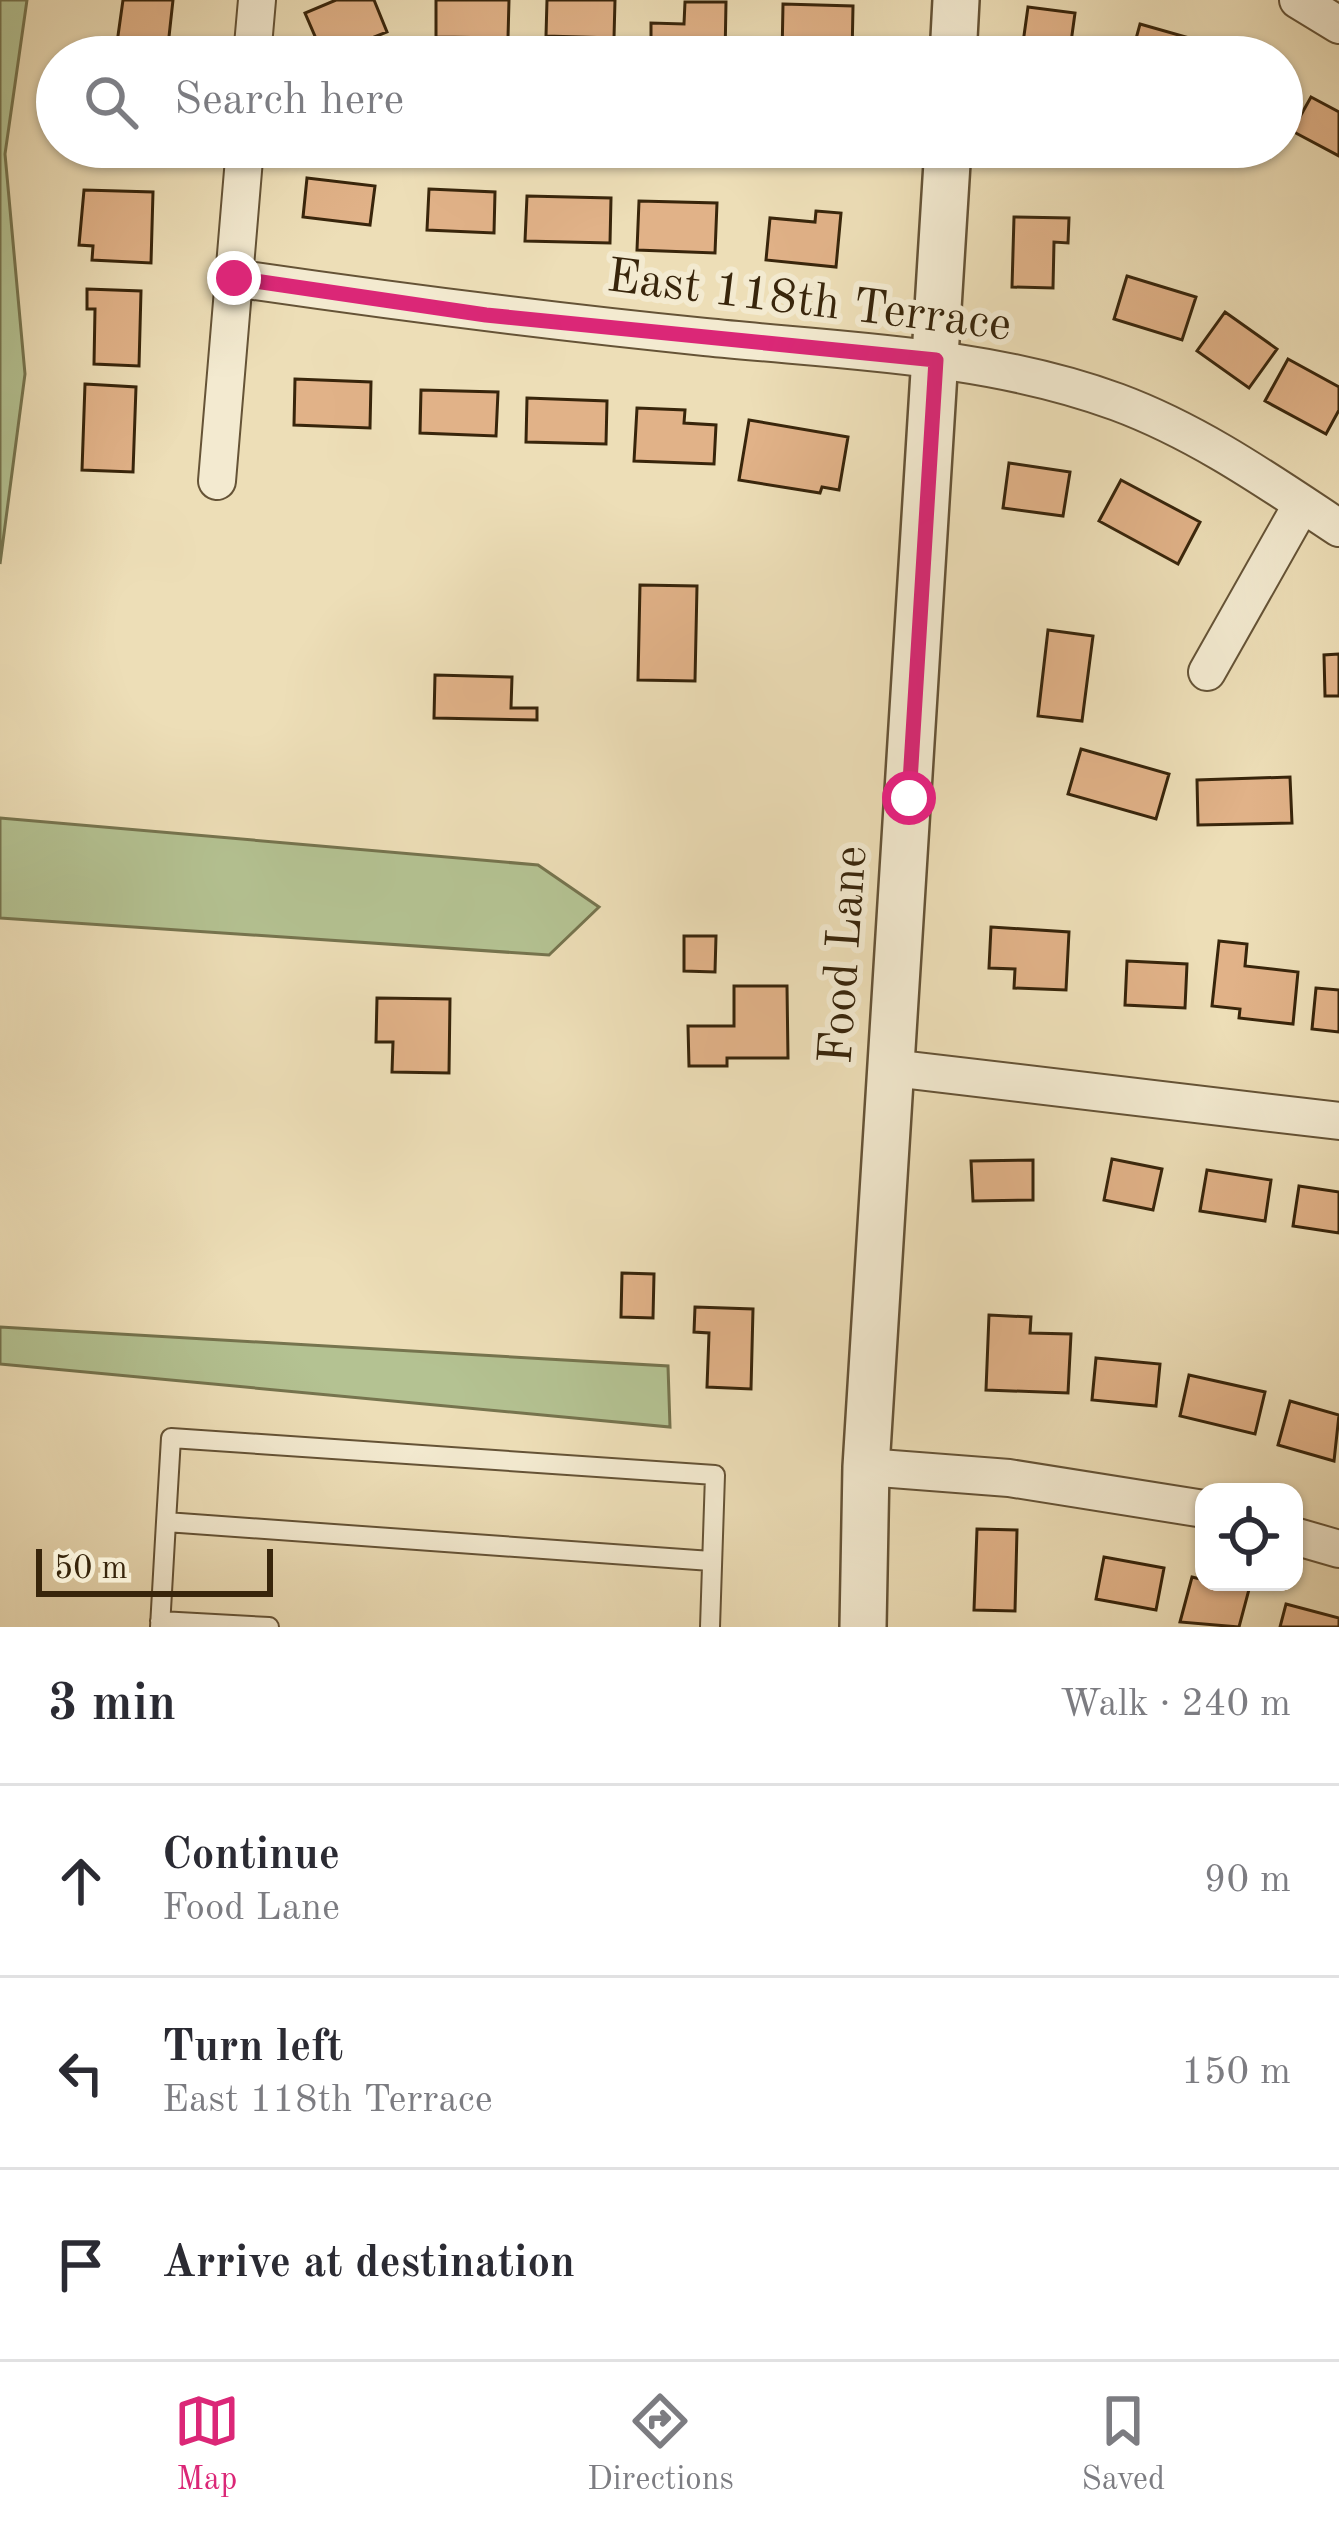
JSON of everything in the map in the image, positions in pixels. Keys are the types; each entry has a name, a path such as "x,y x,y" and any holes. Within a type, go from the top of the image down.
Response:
{"street":[{"path":"254,36 257,0"},
{"path":"954,36 956,0"},
{"path":"1298,0 1339,25"},
{"path":"218,481 243,168"},
{"name":"Food Lane","path":"863,1627 866,1467 947,168"},
{"name":"East 118th Terrace","path":"234,278 486,315 936,360 1041,378 1121,404 1221,451 1339,528"},
{"path":"1207,673 1302,504"},
{"path":"892,1068 1339,1121"},
{"path":"866,1467 1009,1478 1195,1508"},
{"path":"1303,1539 1339,1549"}],"lane":[{"path":"269,1627 160,1624 171,1438 715,1475 710,1627"},
{"path":"166,1522 711,1561"}],"green space":[{"path":"0,0 27,0 5,154 25,374 0,564"},
{"path":"0,818 538,865 599,907 549,955 0,918"},
{"path":"0,1327 668,1366 670,1427 0,1364"}],"building":[{"path":"123,0 173,0 169,36 118,36"},
{"path":"336,0 374,0 387,32 315,36 305,13"},
{"path":"436,0 509,0 508,36 436,36"},
{"path":"547,0 615,0 614,36 546,36"},
{"path":"685,2 726,2 725,36 651,36 651,23 684,24"},
{"path":"783,4 853,6 852,36 782,36"},
{"path":"1028,7 1075,13 1072,36 1024,36"},
{"path":"1140,24 1182,36 1137,36"},
{"path":"1311,97 1339,112 1339,156 1303,137 1303,111"},
{"path":"307,178 375,186 370,225 303,217"},
{"path":"429,189 495,192 494,233 427,230"},
{"path":"84,190 153,192 151,263 92,260 93,246 79,245"},
{"path":"527,196 611,198 610,243 525,241"},
{"path":"639,201 717,203 715,253 637,250"},
{"path":"816,211 841,213 836,267 766,260 770,218 815,222"},
{"path":"1014,217 1069,218 1068,243 1054,242 1053,288 1012,287"},
{"path":"1127,276 1196,297 1182,340 1114,319"},
{"path":"87,289 141,291 139,366 94,364 95,309 87,309"},
{"path":"1225,312 1277,349 1249,388 1197,351"},
{"path":"1288,359 1339,387 1339,410 1326,434 1265,401"},
{"path":"295,379 371,382 370,428 294,425"},
{"path":"85,384 136,387 133,472 82,470"},
{"path":"421,390 498,392 496,436 420,433"},
{"path":"527,398 607,401 606,444 526,442"},
{"path":"637,408 685,410 684,423 716,425 714,464 634,461"},
{"path":"749,420 848,437 839,490 822,487 820,493 739,480"},
{"path":"1009,463 1070,472 1063,516 1003,508"},
{"path":"1121,480 1200,522 1178,564 1099,521"},
{"path":"640,585 697,586 695,681 638,680"},
{"path":"1048,630 1093,636 1082,721 1038,716"},
{"path":"1339,654 1339,696 1325,696 1324,655"},
{"path":"435,675 512,677 511,708 537,708 537,720 434,718"},
{"path":"1081,749 1169,774 1156,819 1068,794"},
{"path":"1290,777 1292,823 1198,825 1197,780"},
{"path":"991,927 1069,932 1066,990 1014,988 1015,969 989,968"},
{"path":"684,936 716,936 715,972 684,971"},
{"path":"1219,941 1247,944 1245,966 1298,972 1293,1024 1239,1018 1240,1009 1212,1006"},
{"path":"1127,961 1187,964 1185,1008 1125,1005"},
{"path":"734,986 787,986 788,1058 727,1058 727,1066 689,1066 688,1026 734,1026"},
{"path":"1316,988 1339,990 1339,1032 1312,1029"},
{"path":"377,998 450,999 449,1073 392,1072 393,1042 376,1042"},
{"path":"1112,1159 1162,1169 1153,1210 1104,1200"},
{"path":"1033,1160 1033,1200 973,1201 971,1161"},
{"path":"1207,1170 1271,1180 1265,1221 1200,1211"},
{"path":"1299,1186 1339,1192 1339,1233 1293,1226"},
{"path":"622,1273 654,1274 653,1318 621,1317"},
{"path":"695,1307 753,1309 751,1389 707,1387 709,1333 694,1332"},
{"path":"989,1315 1031,1317 1030,1333 1071,1334 1068,1393 986,1390"},
{"path":"1096,1358 1160,1364 1156,1406 1092,1400"},
{"path":"1189,1375 1265,1392 1255,1434 1180,1416"},
{"path":"1290,1401 1339,1415 1334,1461 1278,1445"},
{"path":"977,1529 1017,1530 1015,1611 974,1610"},
{"path":"1104,1557 1164,1568 1156,1610 1096,1599"},
{"path":"1192,1577 1195,1591 1249,1591 1239,1627 1180,1622"},
{"path":"1286,1604 1339,1618 1339,1627 1280,1627"}],"route":[{"path":"234,278 486,315 936,360 909,798"}]}
